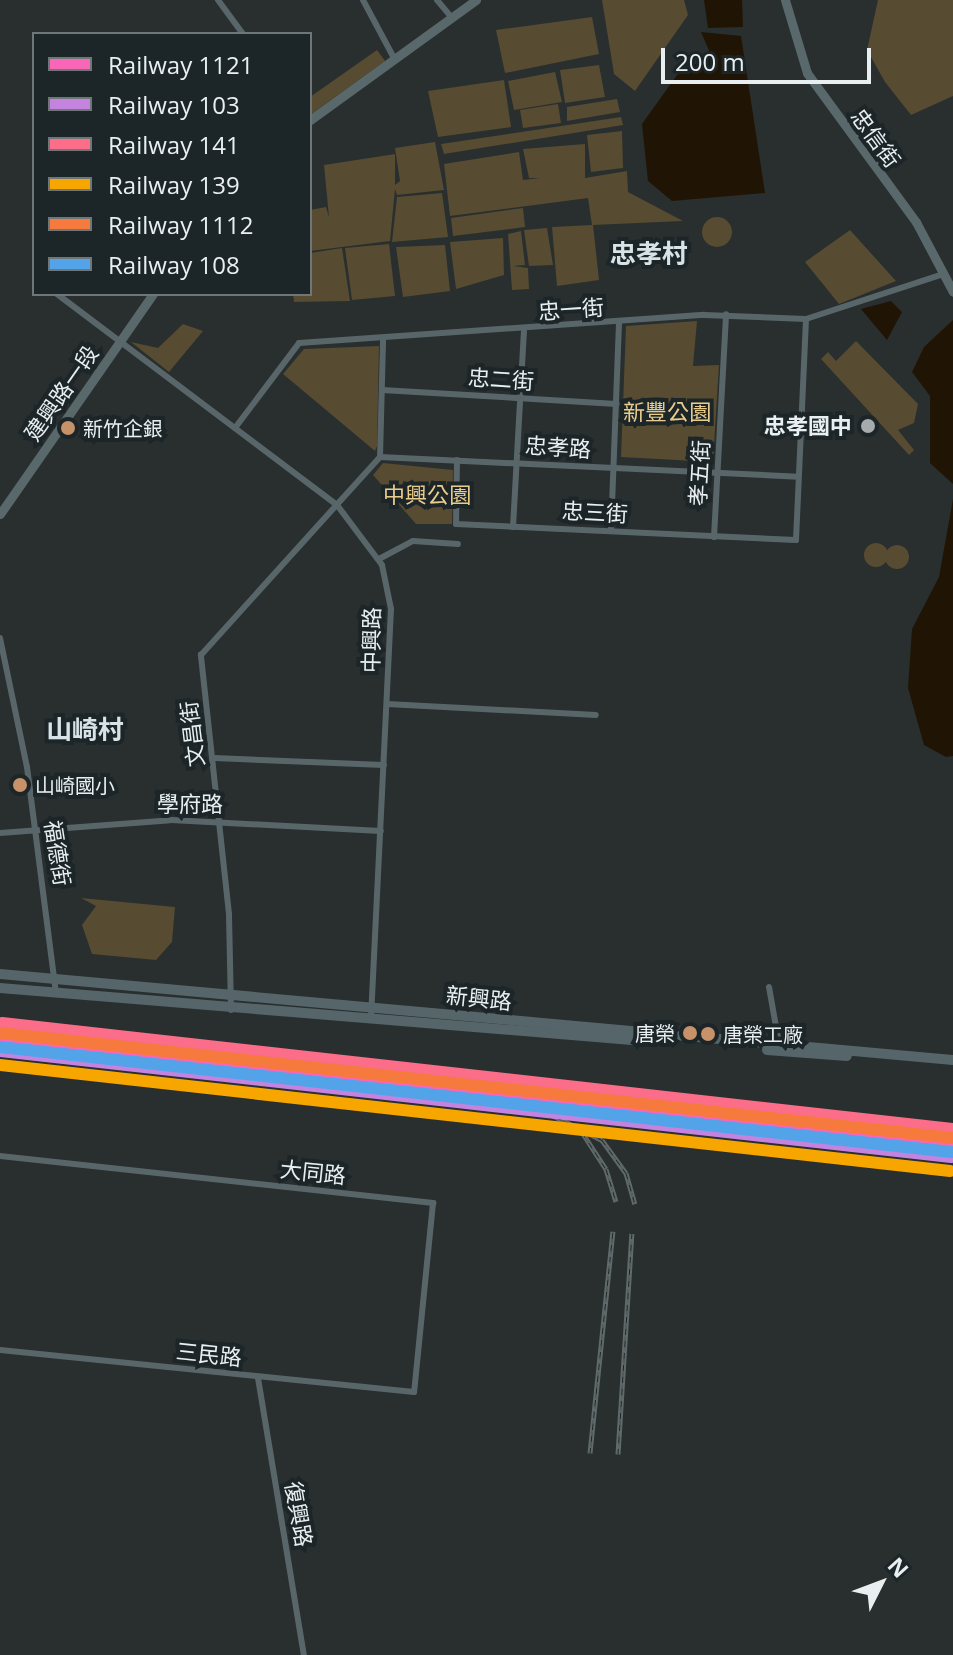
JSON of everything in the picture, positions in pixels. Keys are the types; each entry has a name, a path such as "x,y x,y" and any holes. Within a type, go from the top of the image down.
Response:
{"main road":[{"name":"新興路","path":"0,974 56,987"},
{"name":"新興路","path":"0,988 56,987 232,1005 371,1012 779,1044 953,1062"},
{"name":"新興路","path":"371,1012 953,1062"}],"street":[{"path":"218,0 242,32"},
{"path":"363,0 395,60"},
{"path":"437,0 452,18"},
{"path":"312,119 476,0"},
{"name":"忠信街","path":"785,0 807,73 916,222 953,292"},
{"name":"忠一街","path":"235,428 299,343 524,331 726,314 806,319 944,274"},
{"name":"中興路","path":"60,296 337,505 379,559 391,609 371,1012"},
{"name":"建興路一段","path":"0,514 152,296"},
{"name":"孝五街","path":"714,537 726,314"},
{"path":"798,477 806,319"},
{"path":"611,531 619,323"},
{"path":"513,527 517,396 524,331"},
{"path":"337,505 380,457 383,339"},
{"name":"忠二街","path":"382,390 617,404"},
{"name":"忠孝路","path":"380,457 798,477"},
{"name":"忠三街","path":"457,460 456,524 513,527 796,540 798,477"},
{"name":"文昌街","path":"232,1005 220,820 201,655 337,505"},
{"path":"379,559 413,541 458,544"},
{"name":"福德街","path":"0,638 36,829 56,987"},
{"path":"387,704 596,715"},
{"path":"214,758 384,765"},
{"name":"學府路","path":"0,833 220,820 381,831"},
{"path":"769,987 779,1044"},
{"name":"大同路","path":"0,1156 433,1203 414,1392"},
{"name":"三民路","path":"0,1350 414,1392"},
{"name":"復興路","path":"258,1378 304,1655"}],"green space":[{"path":"602,0 684,0 688,15 635,91 614,74"},
{"path":"878,0 953,0 953,96 911,115 885,82 867,50"},
{"path":"592,17 599,54 505,73 496,30"},
{"path":"377,50 385,61 312,114 312,96"},
{"path":"599,65 605,97 565,103 560,70"},
{"path":"555,72 562,102 514,110 508,81"},
{"path":"504,80 511,127 438,137 428,91"},
{"path":"617,99 620,112 567,121 567,107"},
{"path":"558,104 561,123 523,128 520,110"},
{"path":"621,117 623,125 444,154 441,144"},
{"path":"622,131 623,168 591,172 587,135"},
{"path":"435,142 444,190 397,195 395,189 390,241 312,251 312,210 326,207 329,217 324,165 395,154 395,185 400,181 395,148"},
{"path":"585,144 585,178 627,171 628,192 683,221 593,225 599,280 557,286 552,227 592,225 588,198 450,216 444,164 519,152 523,180 540,178 529,178 523,149"},
{"path":"442,193 448,237 392,242 397,197"},
{"path":"523,208 525,227 453,236 451,218"},
{"path":"717,217 723,218 731,226 731,238 723,246 717,247 711,246 703,238 702,232 703,226 711,218"},
{"path":"547,228 553,265 529,266 524,230"},
{"path":"850,230 896,281 839,304 805,262"},
{"path":"521,231 525,265 513,266 528,268 529,289 512,290 508,234"},
{"path":"503,238 504,275 456,289 450,242"},
{"path":"389,244 395,296 352,300 345,248"},
{"path":"445,245 450,291 403,297 396,247"},
{"path":"342,248 350,301 294,302 293,296 312,296 312,253"},
{"name":"新豐公園","path":"697,321 693,366 719,365 713,462 621,457 626,326"},
{"path":"183,324 203,331 169,372 131,342 158,348"},
{"path":"856,341 918,404 914,423 898,430 914,450 909,455 821,359 828,352 836,361"},
{"path":"379,346 375,451 283,374 304,349"},
{"name":"中興公園","path":"383,463 453,470 452,524 416,524 373,475"},
{"path":"876,543 884,547 888,555 884,563 876,567 868,563 864,555 868,547"},
{"path":"897,545 905,549 909,557 905,565 897,569 889,565 885,557 889,549"},
{"path":"81,898 175,907 172,942 156,960 92,954 82,925 96,906"}],"shaded area":[{"path":"704,0 742,0 743,27 708,28"},
{"path":"701,32 741,36 765,193 672,201 648,181 642,124 677,75 711,55"},
{"path":"891,301 902,312 887,340 861,309"},
{"path":"953,320 953,484 930,463 930,396 912,372 924,347"},
{"path":"953,499 953,756 946,757 924,745 908,688 912,629 939,577"}],"railway":[{"path":"3,1041 534,1106 602,1140 626,1173 635,1204"},
{"path":"582,1132 606,1169 616,1202"},
{"path":"590,1453 613,1231"},
{"path":"618,1454 632,1233"}],"rail line":[{"name":"141","path":"2,1023 953,1129"},
{"name":"1112","path":"0,1033 953,1138"},
{"name":"1121","path":"0,1037 953,1143"},
{"name":"108","path":"0,1047 951,1152"},
{"name":"103","path":"0,1051 951,1157"},
{"name":"139","path":"0,1065 950,1171"}],"place":[{"name":"忠孝國中","path":"868,426"},
{"name":"新竹企銀","path":"68,428"},
{"name":"山崎國小","path":"20,785"},
{"name":"唐榮","path":"690,1033"},
{"name":"唐榮工廠","path":"708,1034"}],"district":[{"name":"忠孝村","path":"649,254"},
{"name":"山崎村","path":"85,730"}]}
